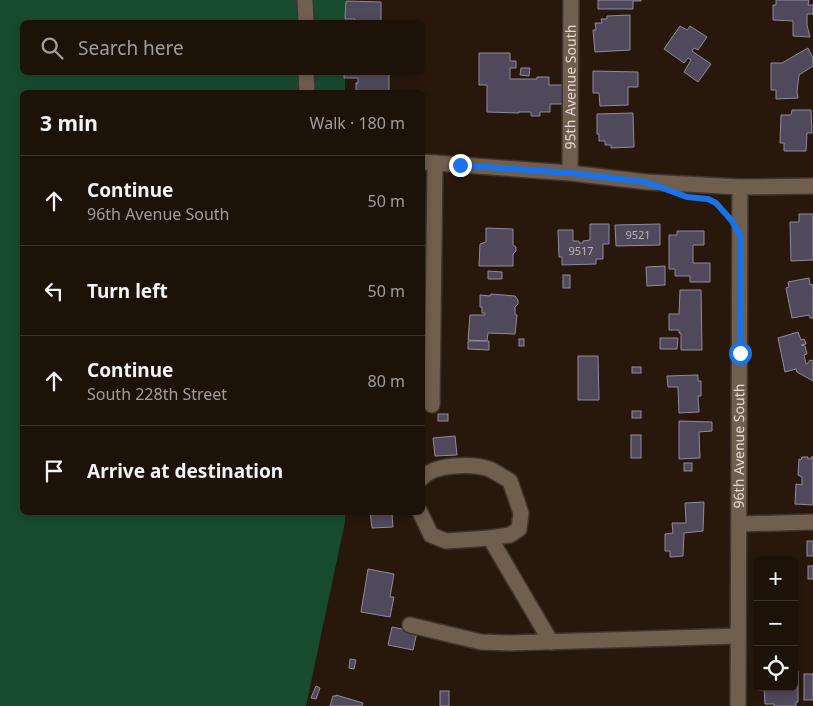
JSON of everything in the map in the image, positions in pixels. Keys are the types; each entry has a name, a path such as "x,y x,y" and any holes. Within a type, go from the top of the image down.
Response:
{"street":[{"path":"305,0 306,20"},
{"name":"95th Avenue South","path":"570,173 571,0"},
{"path":"306,75 307,90"},
{"path":"432,405 429,163 570,173 646,182 740,187 813,186"},
{"name":"96th Avenue South","path":"738,706 740,187"},
{"path":"421,515 431,535 446,541 510,535 519,529 521,513 510,480 488,469 472,466 449,466 427,472 425,474"},
{"path":"739,524 813,522"},
{"path":"490,538 551,642"},
{"path":"410,625 481,642 510,643 738,636"}],"path":[{"path":"708,199 716,203 728,216"}],"green space":[{"path":"0,0 345,0 345,20 20,20 20,75 345,75 345,90 20,90 20,515 345,515 345,522 306,706 0,706"}],"building":[{"path":"598,0 641,1 633,1 633,9 598,9"},
{"path":"776,0 809,0 808,5 813,5 813,14 807,14 810,37 793,36 793,21 773,20 773,5 776,5"},
{"path":"346,1 381,2 381,20 345,19"},
{"path":"630,15 630,50 595,52 593,30 596,30 595,23 602,23 601,19 607,19 607,16"},
{"path":"680,26 687,30 690,26 707,37 698,50 694,48 692,51 711,64 698,82 684,72 691,60 688,58 684,63 664,49"},
{"path":"808,48 813,58 813,66 799,75 798,98 776,99 776,90 771,90 771,63 782,63"},
{"path":"479,53 510,53 510,61 516,61 516,68 510,68 510,79 549,77 549,85 563,85 563,104 550,104 550,112 540,112 540,116 531,116 531,112 487,112 487,85 479,85"},
{"path":"521,68 530,68 529,76 520,75"},
{"path":"593,71 638,72 638,87 628,87 628,105 600,106 599,93 593,93"},
{"path":"344,75 389,75 389,90 356,90 358,78 344,78"},
{"path":"792,110 811,110 812,133 807,133 806,151 784,151 784,143 780,143 781,115 791,115"},
{"path":"633,113 634,147 611,148 611,145 605,145 605,141 599,141 597,114"},
{"path":"799,214 813,214 813,260 791,261 790,222 799,222"},
{"path":"590,224 609,224 609,244 603,244 603,259 596,259 596,264 562,265 562,257 559,257 558,230 573,230 573,241 583,243 583,241 590,240"},
{"path":"660,224 660,245 616,246 615,225"},
{"path":"486,228 513,229 513,245 516,247 516,251 513,254 513,266 479,266 480,244 486,242"},
{"path":"677,231 704,231 704,245 693,245 693,263 710,263 710,282 690,282 690,276 675,276 675,269 669,269 669,235 677,235"},
{"path":"665,266 665,285 647,286 646,267"},
{"path":"488,271 502,272 502,279 488,279"},
{"path":"563,275 570,275 570,288 563,288"},
{"path":"809,278 813,289 813,318 810,318 809,315 792,318 786,288 789,287 788,282"},
{"path":"680,290 701,290 702,350 681,350 681,333 679,333 679,330 669,330 669,314 679,314"},
{"path":"491,294 515,296 518,300 518,304 515,307 515,314 517,315 515,334 488,333 487,341 468,340 470,315 485,315 485,313 482,313 482,307 480,307 480,295 490,296"},
{"path":"798,332 801,340 804,339 806,344 801,345 805,346 807,354 804,355 806,364 810,360 813,361 813,381 797,372 796,369 785,372 778,338"},
{"path":"660,338 678,338 677,349 660,349"},
{"path":"519,339 524,339 524,346 519,346"},
{"path":"468,341 489,341 489,350 468,349"},
{"path":"578,356 598,356 599,400 578,400"},
{"path":"632,367 641,367 641,373 632,373"},
{"path":"698,375 698,381 701,381 701,396 698,396 699,412 679,413 678,387 668,387 667,376"},
{"path":"632,411 641,411 641,418 632,418"},
{"path":"438,414 448,414 448,421 438,421"},
{"path":"679,421 712,422 712,431 699,432 700,458 679,459"},
{"path":"631,435 641,435 641,458 631,458"},
{"path":"455,436 457,455 435,456 433,438"},
{"path":"802,457 811,459 813,457 813,505 795,504 796,484 802,485 802,477 798,475 799,459 801,460"},
{"path":"684,463 692,463 692,471 684,471"},
{"path":"704,502 703,531 684,533 683,556 670,557 670,551 665,551 665,534 673,533 672,523 686,523 685,503"},
{"path":"370,515 392,515 393,527 372,528"},
{"path":"807,541 813,541 813,556 807,556"},
{"path":"808,566 813,566 813,579 808,579"},
{"path":"368,569 394,574 390,597 394,597 390,617 361,612"},
{"path":"392,627 417,632 413,650 388,645"},
{"path":"350,659 356,660 354,669 349,668"},
{"path":"804,674 813,674 813,700 804,700"},
{"path":"316,686 320,688 316,699 311,698"},
{"path":"440,691 449,691 449,706 440,706"},
{"path":"764,691 798,691 796,706 765,704"},
{"path":"336,695 363,703 362,706 330,706 333,696"}],"route":[{"path":"460,165 570,173 646,182 687,197 708,199 716,203 732,221 741,237 740,353"}]}
